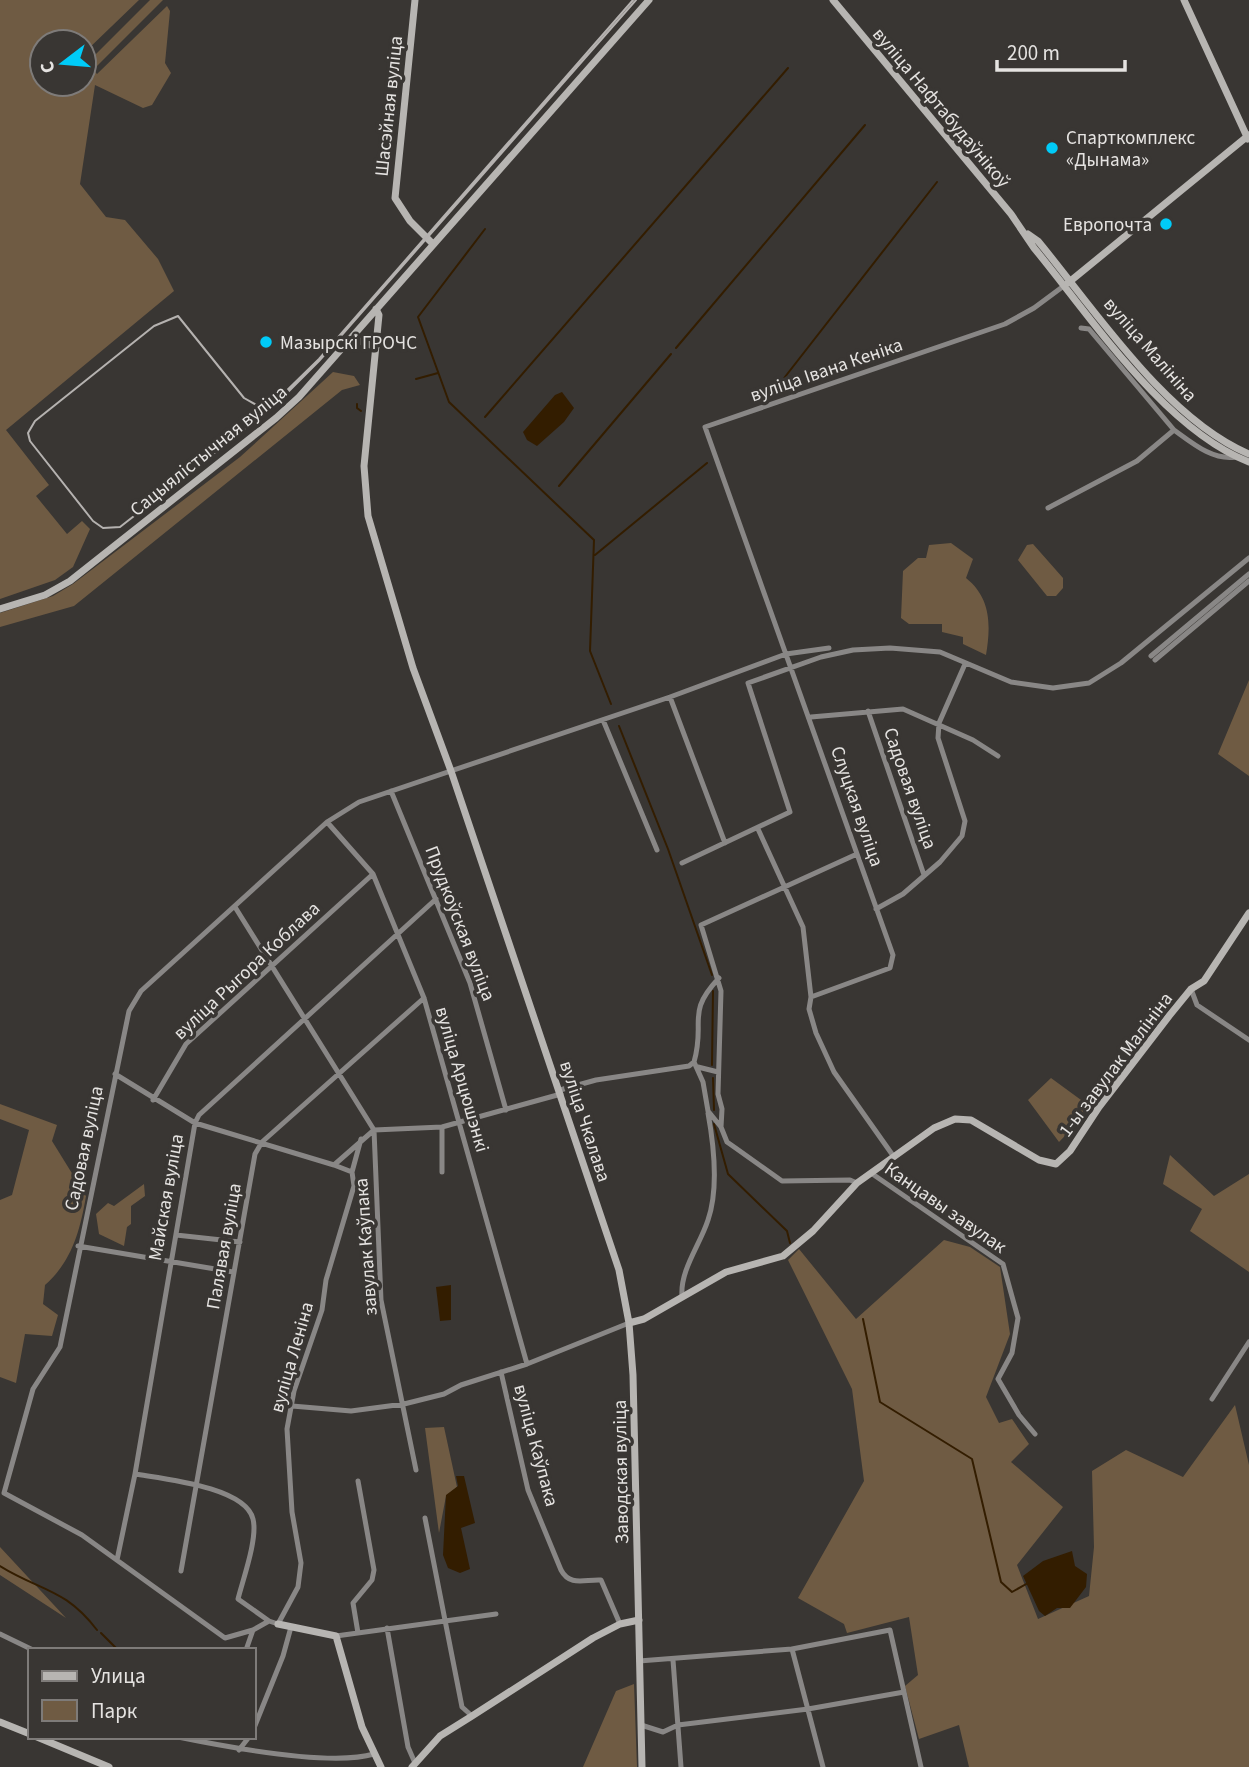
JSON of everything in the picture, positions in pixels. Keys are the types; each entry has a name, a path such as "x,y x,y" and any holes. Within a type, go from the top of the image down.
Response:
{"main road":[{"name":"Шасэйная вуліца","path":"415,0 395,198 410,221 433,244"},
{"name":"Сацыялістычная вуліца","path":"0,609 44,595 70,582 276,418 352,338 649,0"},
{"name":"вуліца Нафтабудаўнікоў","path":"833,0 1027,234 1031,245 1068,282"},
{"path":"1068,282 1248,138 1184,0"},
{"name":"вуліца Малініна","path":"1068,282 1148,387 1183,421 1236,457 1249,462"},
{"name":"вуліца Чкалава","path":"376,309 379,315 364,466 368,516 413,668 451,771 619,1270 629,1323"},
{"name":"вуліца Малініна","path":"1094,315 1180,408 1212,434 1249,454"},
{"path":"352,338 376,348"},
{"name":"1-ы завулак Малініна","path":"871,1173 934,1128 955,1119 971,1120 1040,1160 1056,1164 1070,1151 1098,1107 1191,989 1204,981 1248,916"},
{"name":"Канцавы завулак","path":"629,1323 643,1319 726,1272 783,1256 800,1243 857,1183 871,1173"},
{"name":"Заводская вуліца","path":"629,1323 635,1411 642,1767"},
{"path":"413,1765 440,1736 620,1624 639,1620"},
{"path":"278,1624 336,1636 362,1727 381,1767"},
{"path":"0,1722 28,1733"},
{"path":"42,1739 109,1767"}],"street":[{"name":"вуліца Івана Кеніка","path":"746,543 705,428 1005,324 1034,308 1068,282"},
{"name":"вуліца Малініна","path":"1094,315 1083,328 1174,430 1212,454 1226,459 1236,457"},
{"name":"вуліца Малініна","path":"1048,508 1137,461 1174,430"},
{"name":"Слуцкая вуліца","path":"746,543 779,641 811,718 855,855 893,955 890,968 811,997"},
{"path":"681,863 790,812 748,683 853,650 890,648 940,652 986,673 1021,684 1070,687 1089,683 1121,663 1249,558"},
{"path":"1231,593 1249,574"},
{"path":"1153,658 1249,581"},
{"path":"1221,582 1231,593"},
{"name":"Садовая вуліца","path":"117,1560 82,1535 4,1493 33,1389 60,1347 78,1247 129,1011 141,991 327,822 359,802 670,697 786,654 829,648"},
{"path":"876,909 903,894 962,836 965,821 938,738 939,723 965,664"},
{"path":"670,697 725,844"},
{"path":"811,718 903,709 939,723 998,756"},
{"name":"Садовая вуліца","path":"868,711 924,875"},
{"path":"603,720 657,850"},
{"name":"Прудкоўская вуліца","path":"391,791 470,983 506,1110"},
{"name":"вуліца Арцюшэнкі","path":"327,822 373,874 424,998 527,1364"},
{"path":"758,829 803,927 811,997 809,1009 834,1072 894,1157"},
{"path":"721,1127 718,1072 721,991 701,925 855,855"},
{"name":"вуліца Рыгора Коблава","path":"153,1100 186,1044 373,874"},
{"name":"Майская вуліца","path":"117,1560 135,1474 169,1261 195,1123 199,1115 436,899"},
{"path":"235,906 374,1130"},
{"path":"682,1296 681,1280 709,1218 713,1186 708,1111 696,1065 699,1045 698,1004 719,978"},
{"path":"1191,989 1198,1006 1249,1040"},
{"path":"262,1142 424,998"},
{"path":"334,1165 374,1130 442,1127 506,1110 596,1080 696,1065 718,1072"},
{"path":"115,1074 153,1100 195,1123 352,1172"},
{"path":"708,1111 721,1127 727,1142 782,1181 850,1180 857,1183"},
{"path":"442,1127 442,1172"},
{"name":"завулак Каўпака","path":"374,1130 381,1300 416,1471"},
{"name":"вуліца Леніна","path":"278,1624 298,1587 301,1563 291,1498 287,1429 294,1391 322,1310 329,1269 354,1186 352,1172 362,1139"},
{"name":"Палявая вуліца","path":"181,1571 255,1154 262,1142"},
{"name":"Канцавы завулак","path":"871,1173 1003,1264 1018,1318 1012,1353 998,1379 1019,1415 1035,1434"},
{"path":"176,1235 240,1242"},
{"path":"78,1247 233,1272"},
{"name":"вуліца Каўпака","path":"292,1406 351,1411 404,1404 444,1394 461,1385 527,1364 629,1323"},
{"path":"1212,1399 1249,1342"},
{"name":"вуліца Каўпака","path":"501,1372 528,1490 564,1577 576,1582 601,1580 620,1624"},
{"path":"135,1474 197,1485 244,1503 253,1518 254,1532 238,1599 269,1621 278,1624"},
{"path":"358,1481 374,1570 372,1580 352,1603 358,1633"},
{"path":"425,1518 443,1621 462,1707 472,1716"},
{"path":"117,1560 225,1638 253,1630 269,1621"},
{"path":"336,1636 496,1614"},
{"path":"256,1723 283,1656 290,1627"},
{"path":"387,1628 413,1765"},
{"path":"247,1648 253,1630"},
{"path":"639,1661 792,1650 890,1630 921,1767"},
{"path":"0,1633 29,1648"},
{"path":"792,1650 823,1767"},
{"path":"673,1660 681,1767"},
{"path":"641,1725 663,1732 678,1725 808,1709 904,1692"},
{"path":"256,1704 261,1709"},
{"path":"187,1739 239,1750 336,1763 360,1760 374,1754"},
{"path":"239,1750 247,1739"}],"green space":[{"path":"0,0 139,0 98,39 98,28 28,28 28,98 93,98 80,184 106,217 125,220 158,259 174,291 6,430 49,485 36,496 67,534 82,521 90,529 73,567 55,580 0,599"},
{"path":"150,0 163,0 98,65 98,52"},
{"path":"167,6 170,11 165,63 171,73 152,105 143,108 98,86 98,73"},
{"path":"333,372 354,376 360,385 342,390 74,606 0,627 0,613 53,596 73,584 240,457"},
{"path":"951,543 973,559 966,578 985,603 988,623 986,655 963,644 963,637 942,632 942,624 909,624 901,618 903,571 918,558 926,558 929,545"},
{"path":"1033,544 1063,578 1063,588 1056,596 1047,596 1018,560 1027,545"},
{"path":"1249,680 1249,776 1218,754"},
{"path":"1051,1078 1092,1108 1059,1142 1028,1100"},
{"path":"0,1104 57,1125 52,1141 86,1196 81,1221 68,1256 45,1285 43,1304 58,1315 52,1336 25,1334 16,1383 0,1377 0,1200 12,1195 29,1130 0,1119"},
{"path":"1170,1155 1214,1196 1249,1174 1249,1272 1190,1231 1202,1209 1163,1184"},
{"path":"144,1184 145,1196 131,1206 131,1224 127,1227 124,1246 99,1234 96,1214 108,1203 114,1206"},
{"path":"944,1240 970,1247 1000,1267 1010,1334 986,1397 999,1423 1012,1419 1029,1444 1011,1462 1063,1507 1017,1565 1038,1619 1089,1596 1094,1547 1092,1471 1126,1450 1183,1477 1235,1405 1249,1465 1249,1767 969,1767 959,1725 919,1739 905,1686 918,1675 909,1617 847,1633 844,1624 798,1598 864,1481 852,1389 788,1260 799,1249 856,1319"},
{"path":"444,1427 457,1487 446,1496 439,1533 425,1428"},
{"path":"0,1547 66,1618 0,1575"},
{"path":"634,1684 637,1767 583,1767 616,1691"}],"shaded area":[{"path":"562,392 574,408 564,422 537,446 527,440 523,432 555,395"},
{"path":"451,1285 451,1320 440,1321 436,1287"},
{"path":"456,1476 464,1476 475,1523 461,1528 470,1569 460,1573 448,1568 443,1555 446,1495 458,1486"},
{"path":"1072,1551 1075,1566 1087,1574 1086,1587 1070,1608 1057,1608 1045,1616 1039,1611 1023,1576 1043,1561"}],"waterway":[{"path":"485,417 788,68"},
{"path":"676,348 865,125"},
{"path":"774,391 937,182"},
{"path":"485,229 418,317 449,402 594,540 590,651 611,704"},
{"path":"559,486 671,354"},
{"path":"416,379 438,373"},
{"path":"357,404 361,411"},
{"path":"595,555 707,463"},
{"path":"619,726 668,849 712,975"},
{"path":"712,1065 713,991"},
{"path":"713,1078 714,1110"},
{"path":"714,1124 728,1174 787,1231 790,1243"},
{"path":"863,1319 880,1402 972,1459 1001,1582 1012,1592 1028,1583"},
{"path":"0,1566 63,1598 97,1630"},
{"path":"101,1633 116,1648"}],"tram line":[{"path":"633,0 319,359 275,402 260,407 244,398 178,316 154,326 35,421 28,433 30,441 93,521 103,528 120,527 273,407 319,361 636,0"}],"place":[{"name":"Спарткомплекс «Дынама»","path":"1052,148"},
{"name":"Европочта","path":"1166,224"},
{"name":"Мазырскі ГРОЧС","path":"266,342"}]}
